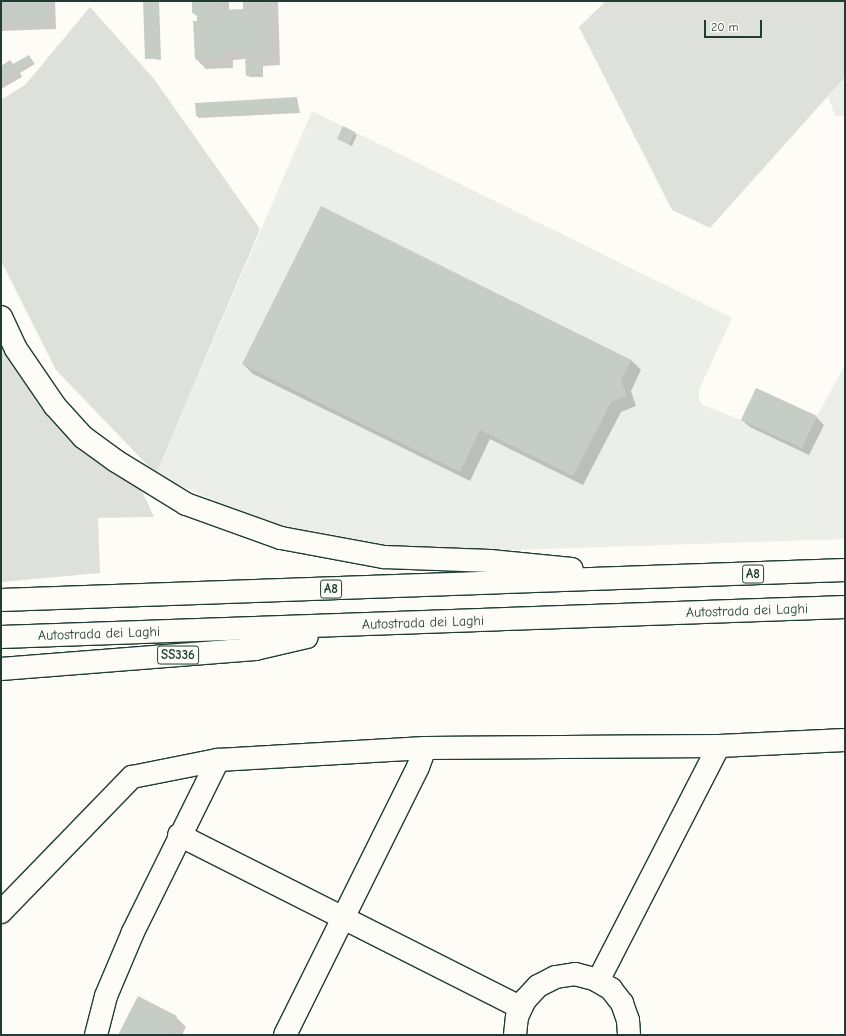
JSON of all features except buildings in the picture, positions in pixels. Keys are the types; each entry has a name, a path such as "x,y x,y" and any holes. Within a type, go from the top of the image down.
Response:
{"main road":[{"path":"1,317 16,349 55,406 83,437 116,461 186,504 281,538 384,557 490,561 661,578"},
{"name":"A8","path":"1,600 661,578 845,570"},
{"name":"Autostrada dei Laghi","path":"1,637 845,608"},
{"name":"SS336","path":"1,669 255,649 353,626"},
{"path":"1,912 132,777 218,760 424,748 719,746 845,740"},
{"path":"598,981 719,746"},
{"path":"293,1032 342,919 424,748"},
{"path":"96,1035 106,996 130,939 179,835 218,760"},
{"path":"179,835 342,919 521,1008"},
{"path":"515,1035 517,1017 521,1008 538,986 556,977 575,974 598,981 611,989 622,1003 628,1020 629,1035"}],"shaded area":[{"path":"606,1 845,1 845,77 710,228 672,210 579,27"},
{"path":"90,7 154,79 260,229 156,474 56,370 1,261 1,100 26,84"},
{"path":"845,77 845,116 835,116 828,96"},
{"path":"312,111 732,318 699,390 699,400 703,405 741,420 756,388 817,416 845,365 845,539 510,550 403,547 342,540 299,531 240,513 156,474"},
{"path":"1,347 49,409 86,451 142,491 154,517 98,518 100,573 1,582"}]}
